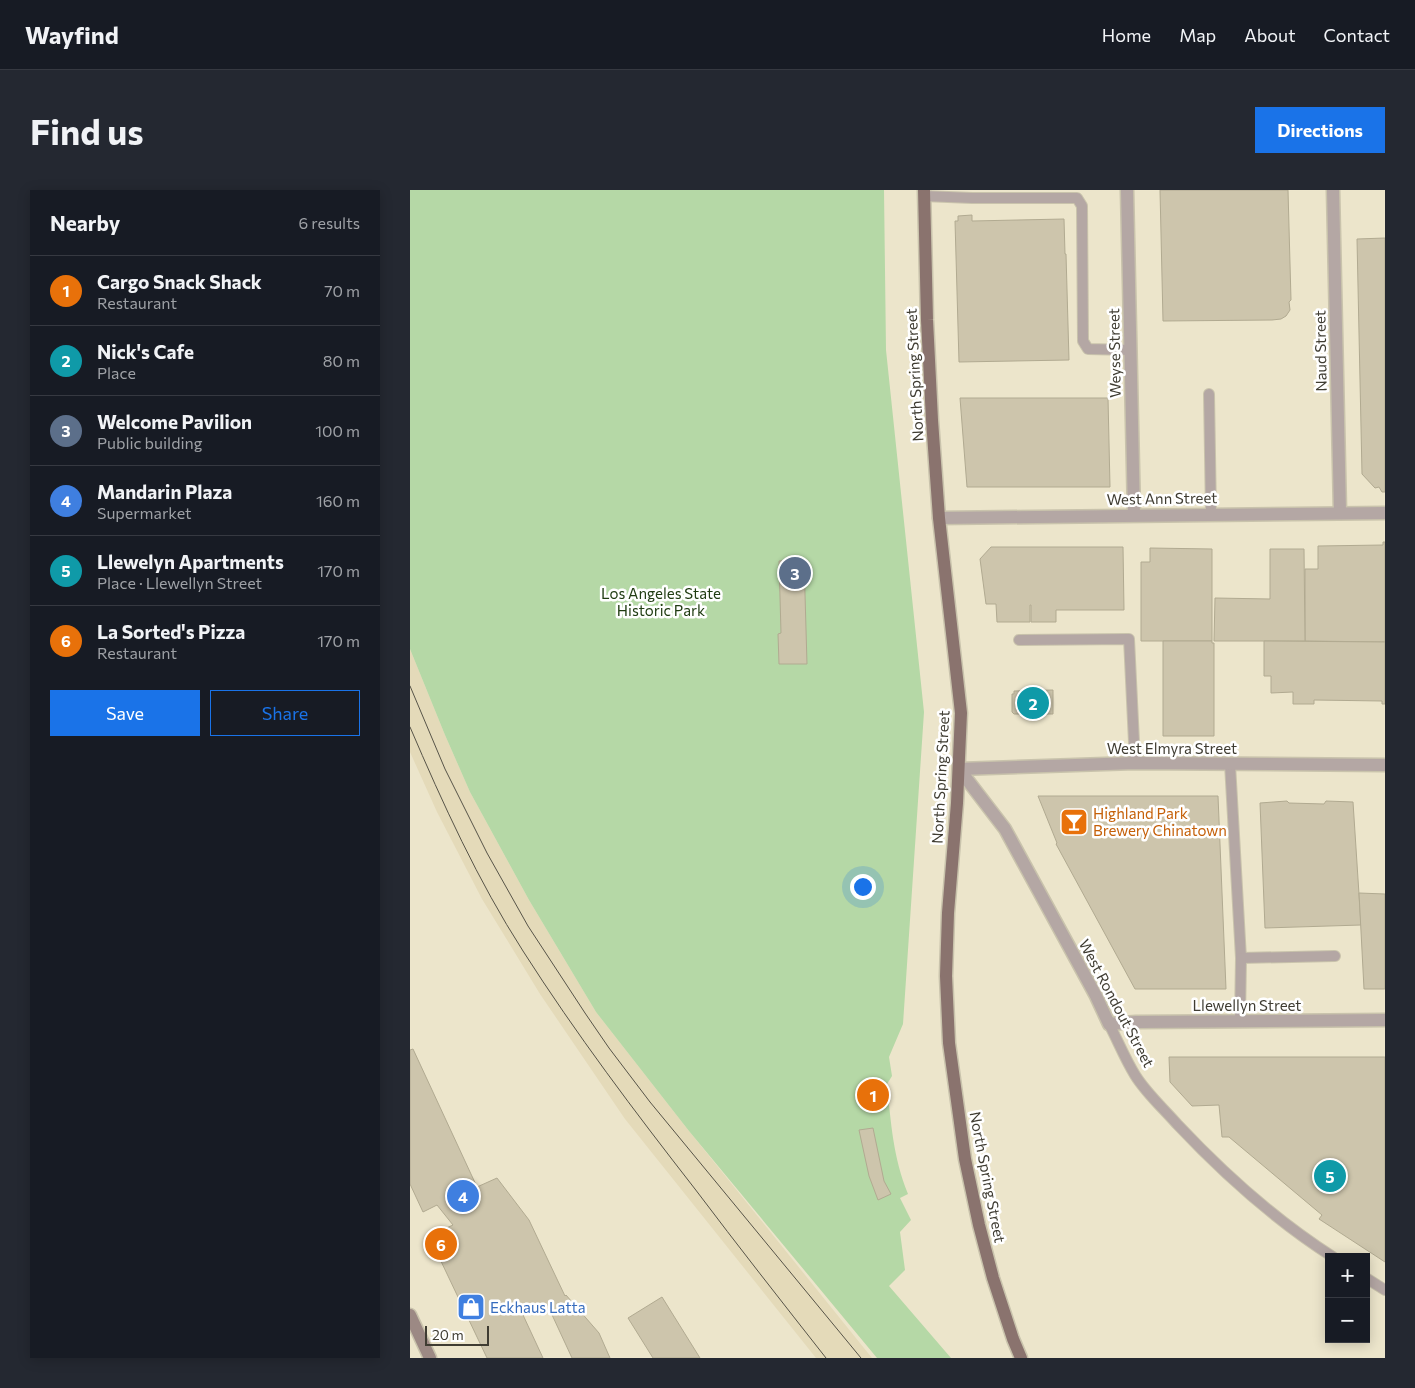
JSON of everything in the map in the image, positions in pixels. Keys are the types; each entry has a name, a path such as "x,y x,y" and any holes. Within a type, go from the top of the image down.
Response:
{"main road":[{"name":"North Spring Street","path":"924,193 927,329 939,518 961,713 959,769 948,913 946,976 949,1043 965,1159 977,1215 993,1278 1021,1358"},
{"path":"410,1315 430,1358"}],"street":[{"name":"Weyse Street","path":"1128,190 1134,515"},
{"name":"Naud Street","path":"1333,190 1340,512"},
{"name":"West Ann Street","path":"939,518 1340,512 1385,513"},
{"name":"West Elmyra Street","path":"959,769 1135,763 1385,766"},
{"name":"West Rondout Street","path":"959,769 1005,829 1096,996 1109,1024"},
{"name":"Llewellyn Street","path":"1109,1024 1385,1020"}],"lane":[{"path":"924,193 972,198 1077,198 1082,206 1083,341 1088,349 1131,350"},
{"path":"1208,394 1211,514"},
{"path":"1019,640 1130,639 1135,763"},
{"path":"1230,764 1241,958 1240,1021"},
{"path":"1241,958 1335,956"},
{"name":"West Rondout Street","path":"1109,1024 1136,1075 1155,1100 1211,1160 1258,1202 1327,1253"},
{"path":"1370,1281 1385,1290"}],"shaded area":[{"path":"410,649 470,792 529,900 596,1012 689,1131 872,1358 816,1358 625,1119 540,994 482,899 437,812 410,752"}],"green space":[{"name":"Los Angeles State Historic Park","path":"410,190 884,190 886,350 924,712 903,1024 889,1057 892,1076 887,1084 896,1153 908,1194 900,1198 911,1220 900,1232 905,1270 889,1286 951,1358 877,1358 689,1131 596,1012 529,900 470,792 410,649"}],"building":[{"path":"1160,190 1288,190 1291,300 1289,302 1290,310 1286,316 1281,319 1272,320 1163,321"},
{"path":"972,215 972,221 1064,219 1069,360 959,362 955,221 958,221 958,216"},
{"path":"1385,238 1385,492 1382,492 1379,487 1375,488 1362,474 1357,239"},
{"path":"960,398 1108,398 1110,487 967,487"},
{"path":"1383,542 1385,542 1385,642 1305,641 1305,569 1318,569 1318,546 1383,545"},
{"path":"991,547 1123,547 1124,610 1056,610 1056,622 1031,622 1030,605 1030,622 997,622 996,604 986,604 980,559"},
{"path":"1150,548 1212,549 1212,641 1141,641 1141,562 1150,562"},
{"path":"1270,549 1304,549 1305,641 1214,641 1215,598 1270,599"},
{"path":"804,559 807,664 779,664 778,634 781,633 779,561"},
{"path":"1163,641 1212,641 1214,643 1214,736 1163,736"},
{"path":"1264,641 1385,642 1385,704 1382,704 1382,701 1314,700 1314,704 1293,704 1293,692 1271,693 1271,676 1264,676"},
{"path":"1053,690 1053,714 1014,714 1012,712 1012,694 1014,694 1014,691"},
{"path":"1038,796 1218,796 1226,989 1135,989 1056,844"},
{"path":"1287,801 1289,803 1324,804 1326,801 1353,802 1361,925 1265,928 1260,803"},
{"path":"1359,893 1385,894 1385,989 1364,989"},
{"path":"413,1049 477,1187 497,1178 529,1220 565,1296 599,1333 610,1358 572,1358 547,1304 523,1315 543,1358 487,1358 429,1236 453,1225 437,1205 423,1212 410,1184 410,1050"},
{"path":"1169,1057 1385,1057 1385,1262 1319,1219 1322,1215 1229,1137 1222,1137 1219,1105 1192,1106 1170,1082"},
{"path":"881,1081 883,1108 865,1110 862,1083"},
{"path":"873,1128 884,1181 891,1194 878,1200 869,1176 859,1130"},
{"path":"662,1297 700,1358 653,1358 628,1318"}],"tram line":[{"path":"410,686 445,769 487,853 528,926 585,1013 650,1102 861,1358"},
{"path":"410,727 448,813 476,870 543,982 628,1102 826,1358"}],"place":[{"name":"Welcome Pavilion","path":"795,573"},
{"name":"Nick's Cafe","path":"1033,703"},
{"name":"Highland Park Brewery Chinatown","path":"1074,822"},
{"name":"Cargo Snack Shack","path":"873,1095"},
{"name":"Llewelyn Apartments","path":"1330,1176"},
{"name":"Mandarin Plaza","path":"463,1196"},
{"name":"La Sorted's Pizza","path":"441,1244"},
{"name":"Eckhaus Latta","path":"471,1307"}]}
